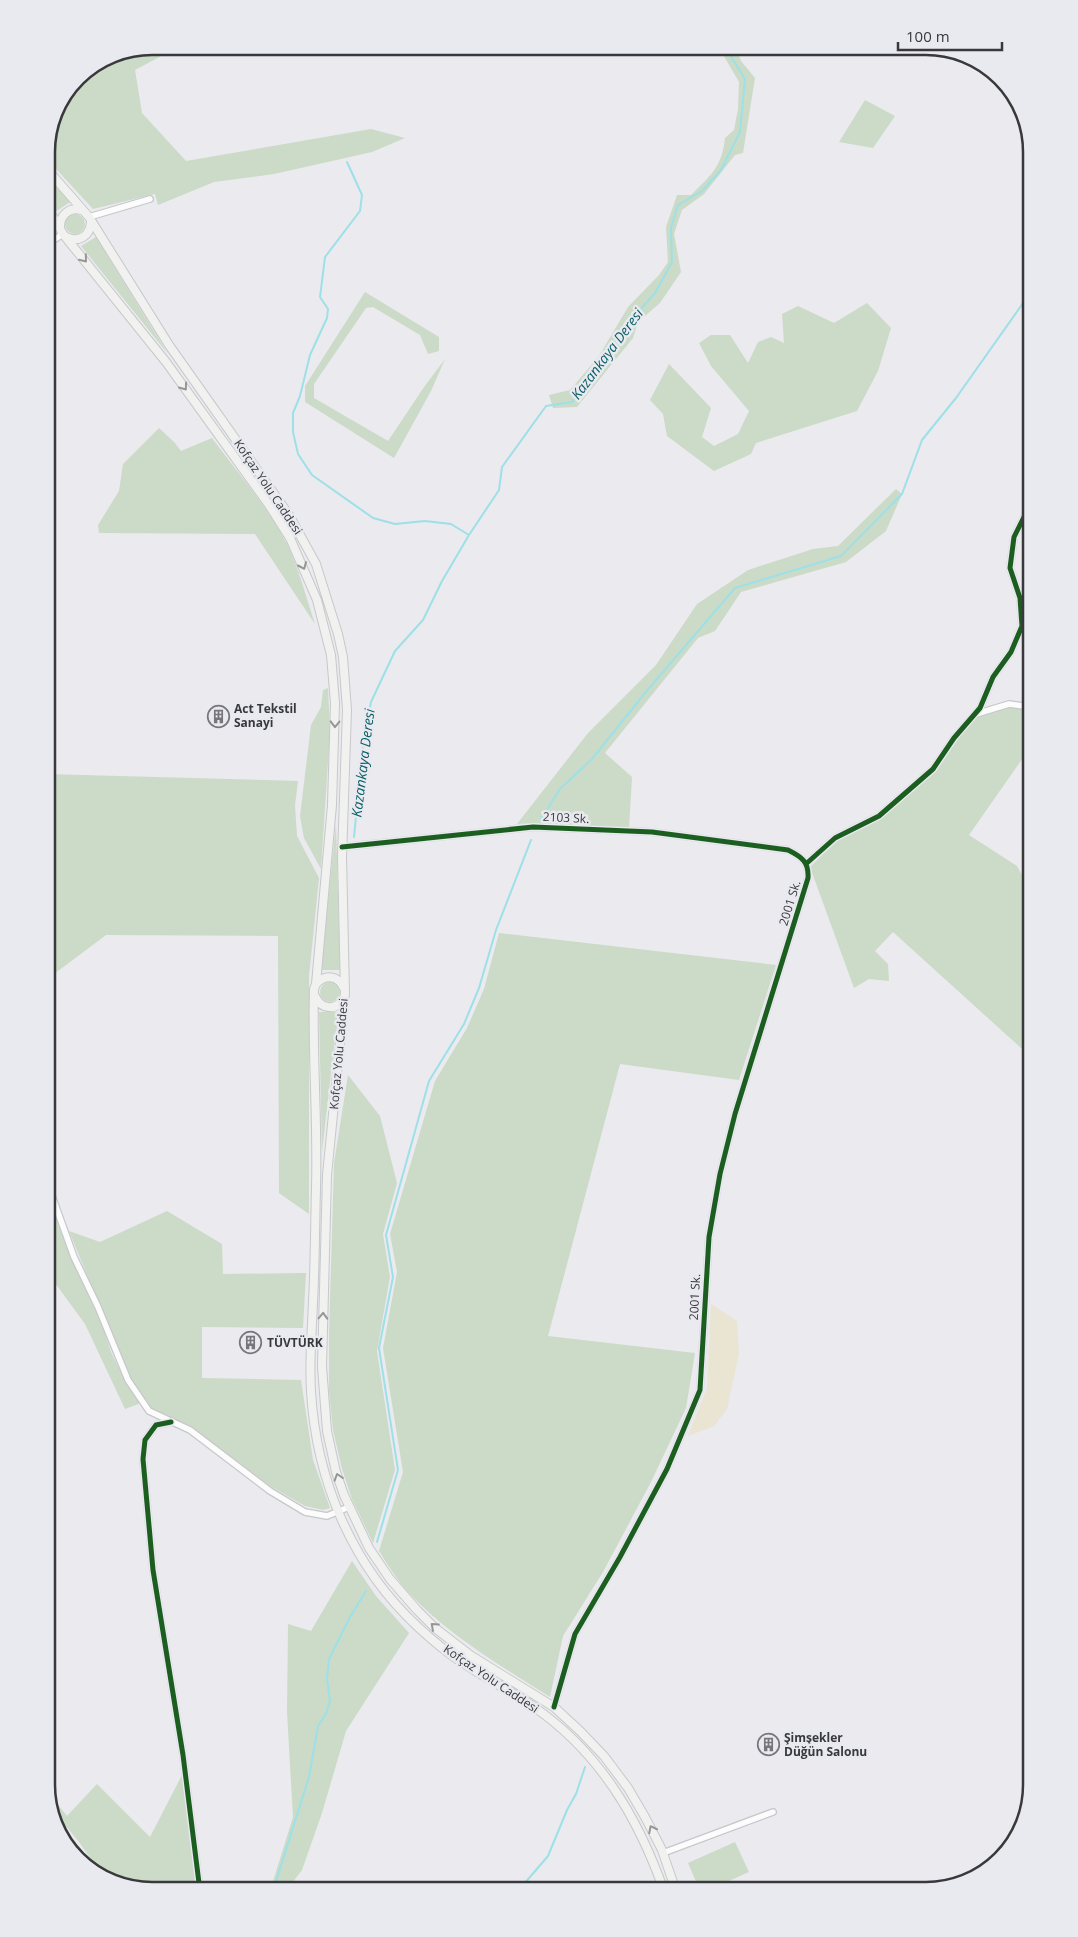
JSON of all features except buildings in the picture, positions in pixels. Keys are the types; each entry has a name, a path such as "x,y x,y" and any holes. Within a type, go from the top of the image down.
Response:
{"main road":[{"name":"Kofçaz Yolu Caddesi","path":"55,179 90,220 169,345 289,515 316,564 338,634 346,686 342,847 344,998 327,1175 322,1368 324,1414 330,1451 349,1507 361,1534 378,1562 402,1594 423,1616 470,1655 554,1708 595,1745 617,1771 637,1803 663,1853 673,1882"},
{"path":"81,210 76,209 66,212 61,220 62,232 71,239 80,239 88,233 90,220"},
{"name":"Kofçaz Yolu Caddesi","path":"55,220 62,232 166,362 290,538 317,600 330,655 335,703 332,805 314,995 317,1158 310,1389 320,1458 338,1512 366,1564 408,1617 460,1661 556,1724 591,1758 606,1776 632,1816 645,1841 661,1882"},
{"path":"316,984 324,978 330,977 339,980 344,988"},
{"path":"314,995 319,1004 329,1008 338,1005 344,998"}],"street":[{"path":"90,220 150,198"},
{"path":"55,238 62,232"},
{"path":"808,866 835,838 879,816 933,769 954,738 980,708 993,677 1011,652 1022,626 1020,598 1010,568 1014,537 1023,519"},
{"path":"976,714 1009,704 1023,706"},
{"name":"2103 Sk.","path":"342,847 533,826 652,832 788,850 799,855 808,866"},
{"name":"2001 Sk.","path":"554,1708 575,1634 620,1557 667,1469 700,1390 709,1237 720,1174 734,1114 808,878 808,866"},
{"path":"55,1204 74,1257 128,1380 148,1411 190,1430 270,1492 305,1512 327,1516 349,1507"},
{"path":"171,1422 156,1426 146,1440 144,1459 153,1570 183,1755 199,1882"},
{"path":"663,1853 773,1812"}],"green space":[{"path":"145,55 163,55 135,70 142,113 186,161 371,129 405,138 372,152 274,174 214,182 158,205 155,194 93,209 55,168 55,145 58,127 68,103 83,83 98,71 127,58"},
{"path":"723,55 739,55 741,61 755,78 743,153 735,155 704,194 682,210 674,234 681,272 660,303 638,322 633,338 577,407 553,408 549,395 570,390 599,356 628,307 659,275 668,262 666,227 677,195 691,195 710,176 718,164 725,138 734,130 738,109 739,82"},
{"path":"865,100 895,116 873,148 839,142"},
{"path":"55,184 70,202 55,212"},
{"path":"75,214 82,217 85,224 82,231 75,234 68,231 65,224 68,217"},
{"path":"96,237 168,354 81,246"},
{"path":"365,292 439,337 439,351 428,354 420,335 373,307 366,308 314,384 314,398 388,441 445,359 431,391 394,458 305,402 305,386"},
{"path":"867,303 891,328 878,371 857,411 756,443 751,454 714,471 667,436 663,414 650,400 669,364 711,408 702,437 714,446 738,434 749,411 711,366 699,343 711,335 730,335 748,363 758,342 771,337 784,343 782,314 798,306 834,323"},
{"path":"159,428 181,451 212,438 261,503 287,544 299,573 315,624 255,534 99,533 98,525 119,491 123,464"},
{"path":"896,489 902,494 886,531 846,562 741,592 715,631 698,638 605,753 632,777 629,828 533,823 517,824 588,733 656,665 697,604 748,570 813,549 838,546"},
{"path":"328,688 330,731 321,869 304,838 300,816 311,725 321,707 323,690"},
{"path":"1009,707 1023,709 1023,758 969,835 1017,866 1023,877 1023,1050 893,932 875,951 888,964 889,981 869,979 854,988 810,867 838,840 881,818 936,771 957,738 977,716"},
{"path":"55,774 298,781 295,805 297,836 319,878 309,976 309,1214 279,1193 278,936 106,935 55,973"},
{"path":"336,824 340,970 321,970"},
{"path":"499,933 776,965 739,1080 620,1064 548,1336 695,1353 686,1408 651,1482 603,1572 563,1636 550,1697 476,1649 440,1622 404,1587 379,1551 403,1472 383,1348 397,1272 390,1234 435,1081 467,1028 484,989"},
{"path":"330,982 337,985 340,992 337,999 330,1002 323,999 320,992 323,985"},
{"path":"319,1012 338,1012 322,1152"},
{"path":"348,1075 380,1116 397,1183 383,1234 390,1277 377,1351 395,1470 373,1543 352,1499 342,1469 333,1430 329,1390 334,1163"},
{"path":"167,1211 222,1244 223,1274 306,1273 303,1328 202,1327 202,1378 301,1380 313,1460 330,1508 323,1510 305,1506 270,1486 193,1429 150,1409 130,1380 69,1231 100,1242"},
{"path":"55,1215 71,1258 97,1309 111,1352 125,1381 141,1403 125,1409 85,1324 55,1283"},
{"path":"352,1561 376,1596 409,1633 346,1731 322,1813 302,1870 293,1882 273,1882 293,1817 287,1712 288,1624 311,1631"},
{"path":"182,1775 196,1882 145,1882 121,1877 103,1869 93,1862 62,1821 57,1803 67,1816 97,1784 150,1837"},
{"path":"735,1842 749,1872 726,1882 696,1882 688,1863"}],"sand":[{"path":"711,1304 737,1321 739,1353 727,1409 714,1426 688,1436 707,1388"}],"waterway":[{"name":"Kazankaya Deresi","path":"354,837 363,746 371,702 395,651 423,620 442,581 469,535 499,490 502,467 546,406 572,402 604,360 623,329 655,293 672,262 671,228 678,205 702,191 721,170 740,132 745,79 730,55"},
{"path":"347,162 362,195 360,211 325,257 320,297 328,309 327,318 310,355 300,396 293,413 293,432 298,454 312,475 373,518 395,524 425,521 451,524 469,535"},
{"path":"541,819 560,789 592,759 645,693 735,588 841,556 902,494 922,440 956,398 1023,303"},
{"path":"377,1542 398,1470 379,1348 393,1277 386,1235 429,1081 464,1024 479,988 496,930 531,840"},
{"path":"276,1882 309,1777 318,1726 326,1714 330,1701 327,1679 329,1659 350,1617 366,1591"},
{"path":"526,1882 548,1856 567,1810 576,1794 585,1767"}],"cycle path":[{"path":"807,863 835,838 879,816 933,769 954,738 980,708 993,677 1011,652 1022,626 1020,598 1010,568 1014,537 1023,519"},
{"path":"342,847 533,827 652,832 788,850 804,861 808,872 808,878 735,1114 720,1174 709,1237 700,1390 667,1469 620,1557 575,1634 554,1707"},
{"path":"171,1422 156,1425 145,1440 143,1459 153,1570 183,1755 199,1882"}],"place":[{"name":"Act Tekstil Sanayi","path":"218,716"},
{"name":"TÜVTÜRK","path":"251,1343"},
{"name":"Şimşekler Düğün Salonu","path":"768,1745"}]}
